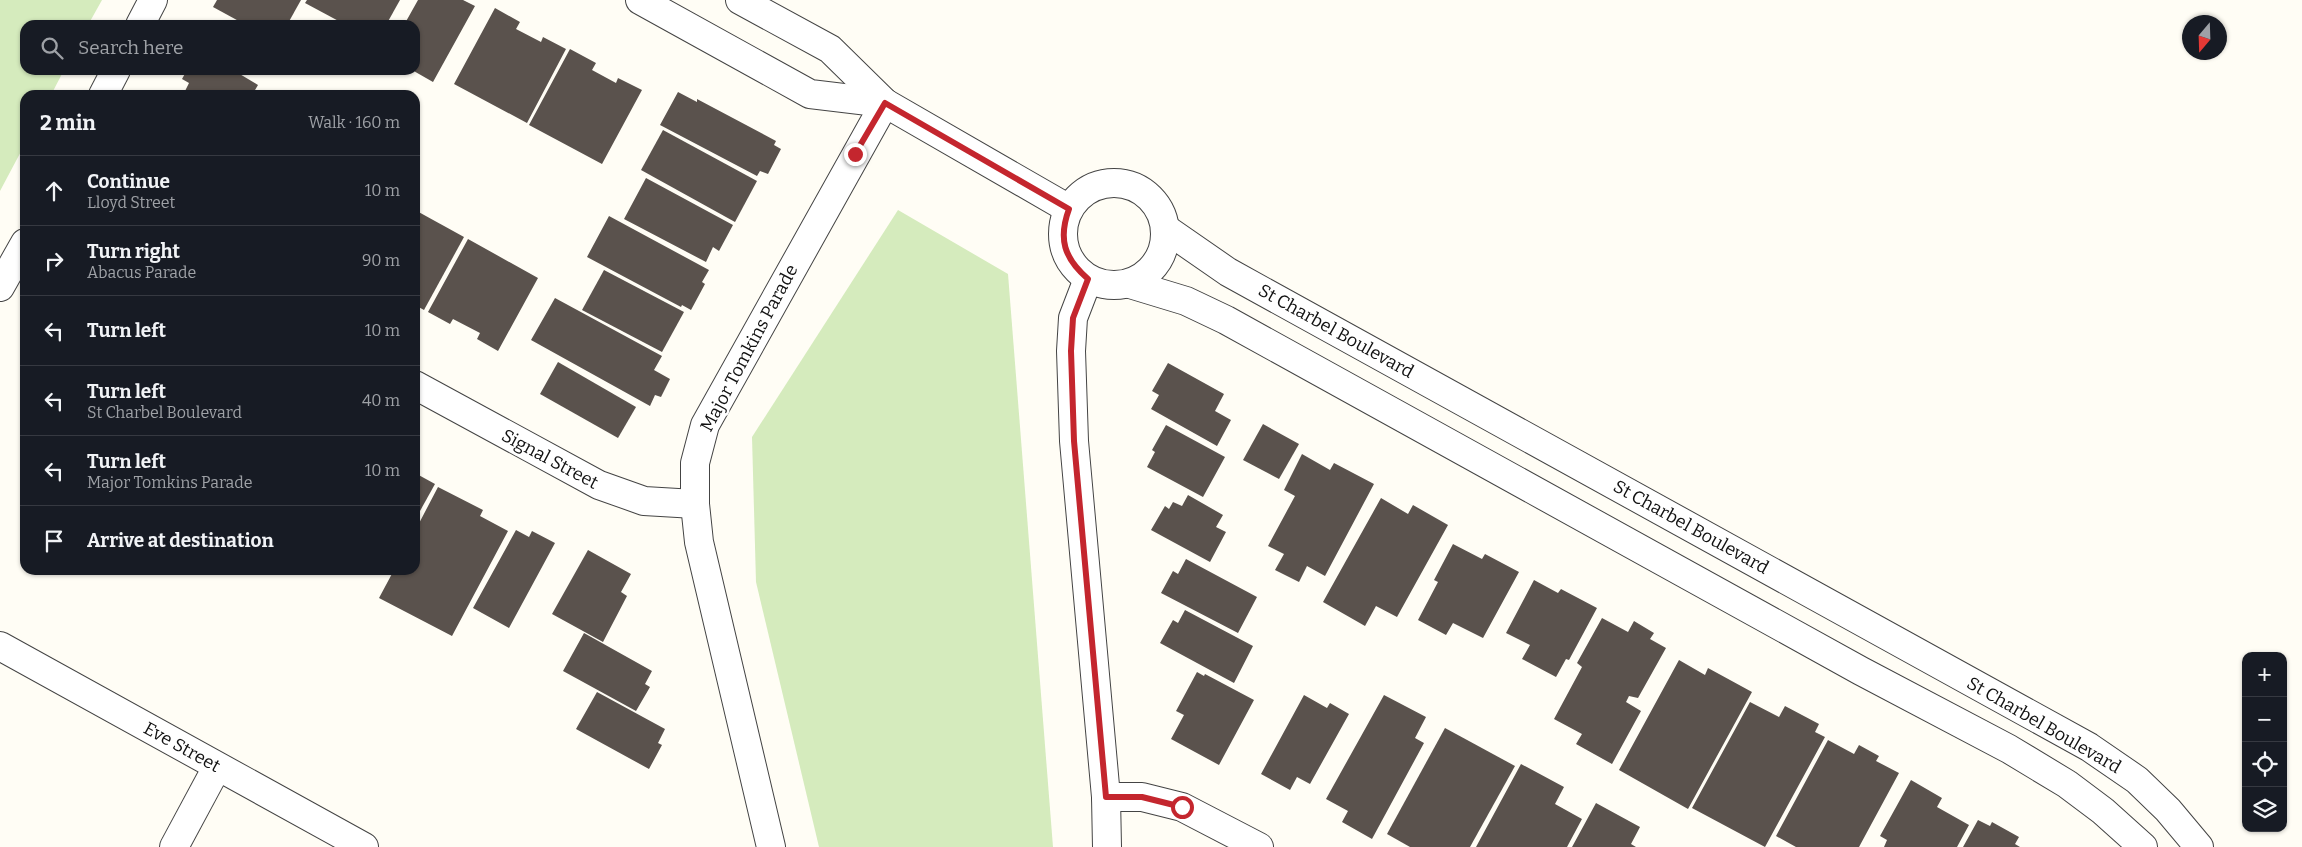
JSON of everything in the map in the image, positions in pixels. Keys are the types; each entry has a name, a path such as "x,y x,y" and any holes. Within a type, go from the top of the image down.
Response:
{"street":[{"path":"143,20 153,0"},
{"path":"640,0 810,94 885,103"},
{"path":"740,0 830,49 885,103 1069,209"},
{"path":"106,90 113,75"},
{"name":"Major Tomkins Parade","path":"771,847 700,542 695,504 695,463 705,425 885,103"},
{"path":"1130,284 1143,277 1153,268 1161,256 1165,243 1166,229 1161,214 1152,200 1140,190 1125,184 1108,183 1093,187 1079,196 1069,209 1064,224 1063,240 1067,255 1076,268 1088,279 1101,284 1130,284 1186,301 1226,320 1844,662 2009,749 2067,784 2103,811 2143,847"},
{"name":"St Charbel Boulevard","path":"1166,229 1228,272 2089,746 2137,780 2168,810 2198,847"},
{"path":"0,287 20,252"},
{"path":"1088,279 1073,318 1071,351 1074,441 1106,797 1107,847"},
{"name":"Signal Street","path":"420,388 598,486 644,501 695,504"},
{"name":"Eve Street","path":"0,646 216,767 364,847"},
{"path":"174,847 216,767"},
{"path":"1106,797 1142,797 1182,807 1259,847"}],"green space":[{"path":"0,0 102,0 91,20 20,20 20,75 61,75 54,90 20,90 20,153 0,191"},
{"path":"898,210 1008,274 1053,847 819,847 756,582 752,437"}],"building":[{"path":"217,0 301,0 290,20 237,20 213,7"},
{"path":"307,0 400,0 389,20 337,20 305,3"},
{"path":"418,0 463,0 475,6 433,82 420,75 420,20 407,20"},
{"path":"495,8 520,22 516,29 541,42 543,37 566,49 527,123 454,84"},
{"path":"570,49 596,63 592,70 616,83 618,78 642,90 602,164 529,125"},
{"path":"184,75 241,75 258,85 255,90 186,90 189,83 182,79"},
{"path":"678,92 697,102 697,99 776,141 774,145 781,149 768,174 760,171 757,176 660,125"},
{"path":"663,130 757,181 735,222 641,170"},
{"path":"646,178 733,225 719,251 713,247 706,262 624,219"},
{"path":"420,213 464,237 424,310 420,308"},
{"path":"609,216 709,270 702,282 705,284 691,310 682,305 681,307 587,257"},
{"path":"468,239 538,278 498,351 477,339 480,333 453,319 450,324 428,312"},
{"path":"604,270 684,312 662,352 582,310"},
{"path":"555,298 662,356 654,370 670,379 661,397 655,395 650,406 531,340"},
{"path":"558,362 636,407 618,438 540,394"},
{"path":"1168,363 1224,394 1215,411 1231,420 1217,446 1151,409 1159,395 1152,391"},
{"path":"1263,424 1299,444 1279,479 1243,460"},
{"path":"1166,425 1225,457 1203,497 1147,467 1155,452 1152,450"},
{"path":"1302,454 1330,470 1334,463 1374,484 1325,576 1307,566 1299,582 1275,570 1284,554 1268,546 1295,496 1284,490"},
{"path":"420,476 435,484 420,511"},
{"path":"438,487 483,510 480,516 508,531 452,636 379,598 391,575 420,575 420,521"},
{"path":"1188,495 1223,515 1216,527 1226,532 1210,562 1151,530 1165,506 1169,509 1173,502 1182,506"},
{"path":"1381,498 1408,514 1413,505 1448,525 1397,617 1376,606 1365,626 1323,602"},
{"path":"516,530 529,537 532,531 555,543 509,628 473,608"},
{"path":"1453,544 1482,559 1485,554 1519,572 1483,638 1453,623 1446,635 1418,620 1438,582 1434,580"},
{"path":"588,550 631,574 621,592 627,596 603,642 552,614"},
{"path":"1186,559 1257,597 1238,633 1161,593 1173,571 1178,574"},
{"path":"1534,580 1558,593 1561,589 1597,608 1569,660 1566,659 1556,677 1522,659 1530,645 1506,633"},
{"path":"1185,610 1253,646 1234,683 1160,643 1173,620 1178,623"},
{"path":"1602,618 1628,632 1634,621 1654,633 1650,639 1666,648 1638,698 1629,696 1626,702 1641,711 1612,764 1576,744 1582,734 1554,719 1582,667 1577,663"},
{"path":"584,633 652,671 645,684 650,687 636,711 563,671"},
{"path":"1679,660 1705,675 1708,668 1752,692 1688,809 1619,770"},
{"path":"1197,672 1204,676 1205,674 1254,700 1219,765 1171,739 1184,715 1176,711"},
{"path":"597,692 665,729 658,743 662,745 649,769 576,729"},
{"path":"1304,695 1327,708 1330,703 1349,714 1310,784 1297,777 1290,790 1261,774"},
{"path":"1384,695 1426,717 1415,738 1424,743 1372,839 1342,822 1348,811 1326,799"},
{"path":"1750,702 1779,717 1785,706 1819,724 1815,732 1825,737 1765,847 1692,808"},
{"path":"1445,728 1515,766 1470,847 1410,847 1387,834"},
{"path":"1828,740 1854,754 1859,745 1879,756 1876,761 1899,773 1859,847 1796,847 1776,836"},
{"path":"1521,764 1564,787 1555,804 1582,819 1567,847 1476,847"},
{"path":"1911,780 1942,798 1937,807 1969,825 1957,847 1884,847 1887,840 1880,836"},
{"path":"1596,803 1640,827 1631,844 1636,847 1572,847"},
{"path":"1978,820 1990,826 1992,822 2019,837 2015,844 2020,847 1963,847"}],"route":[{"path":"855,154 885,103 1069,209 1064,224 1063,240 1067,255 1076,268 1088,279 1073,318 1071,351 1074,441 1106,797 1142,797 1182,807"}]}
